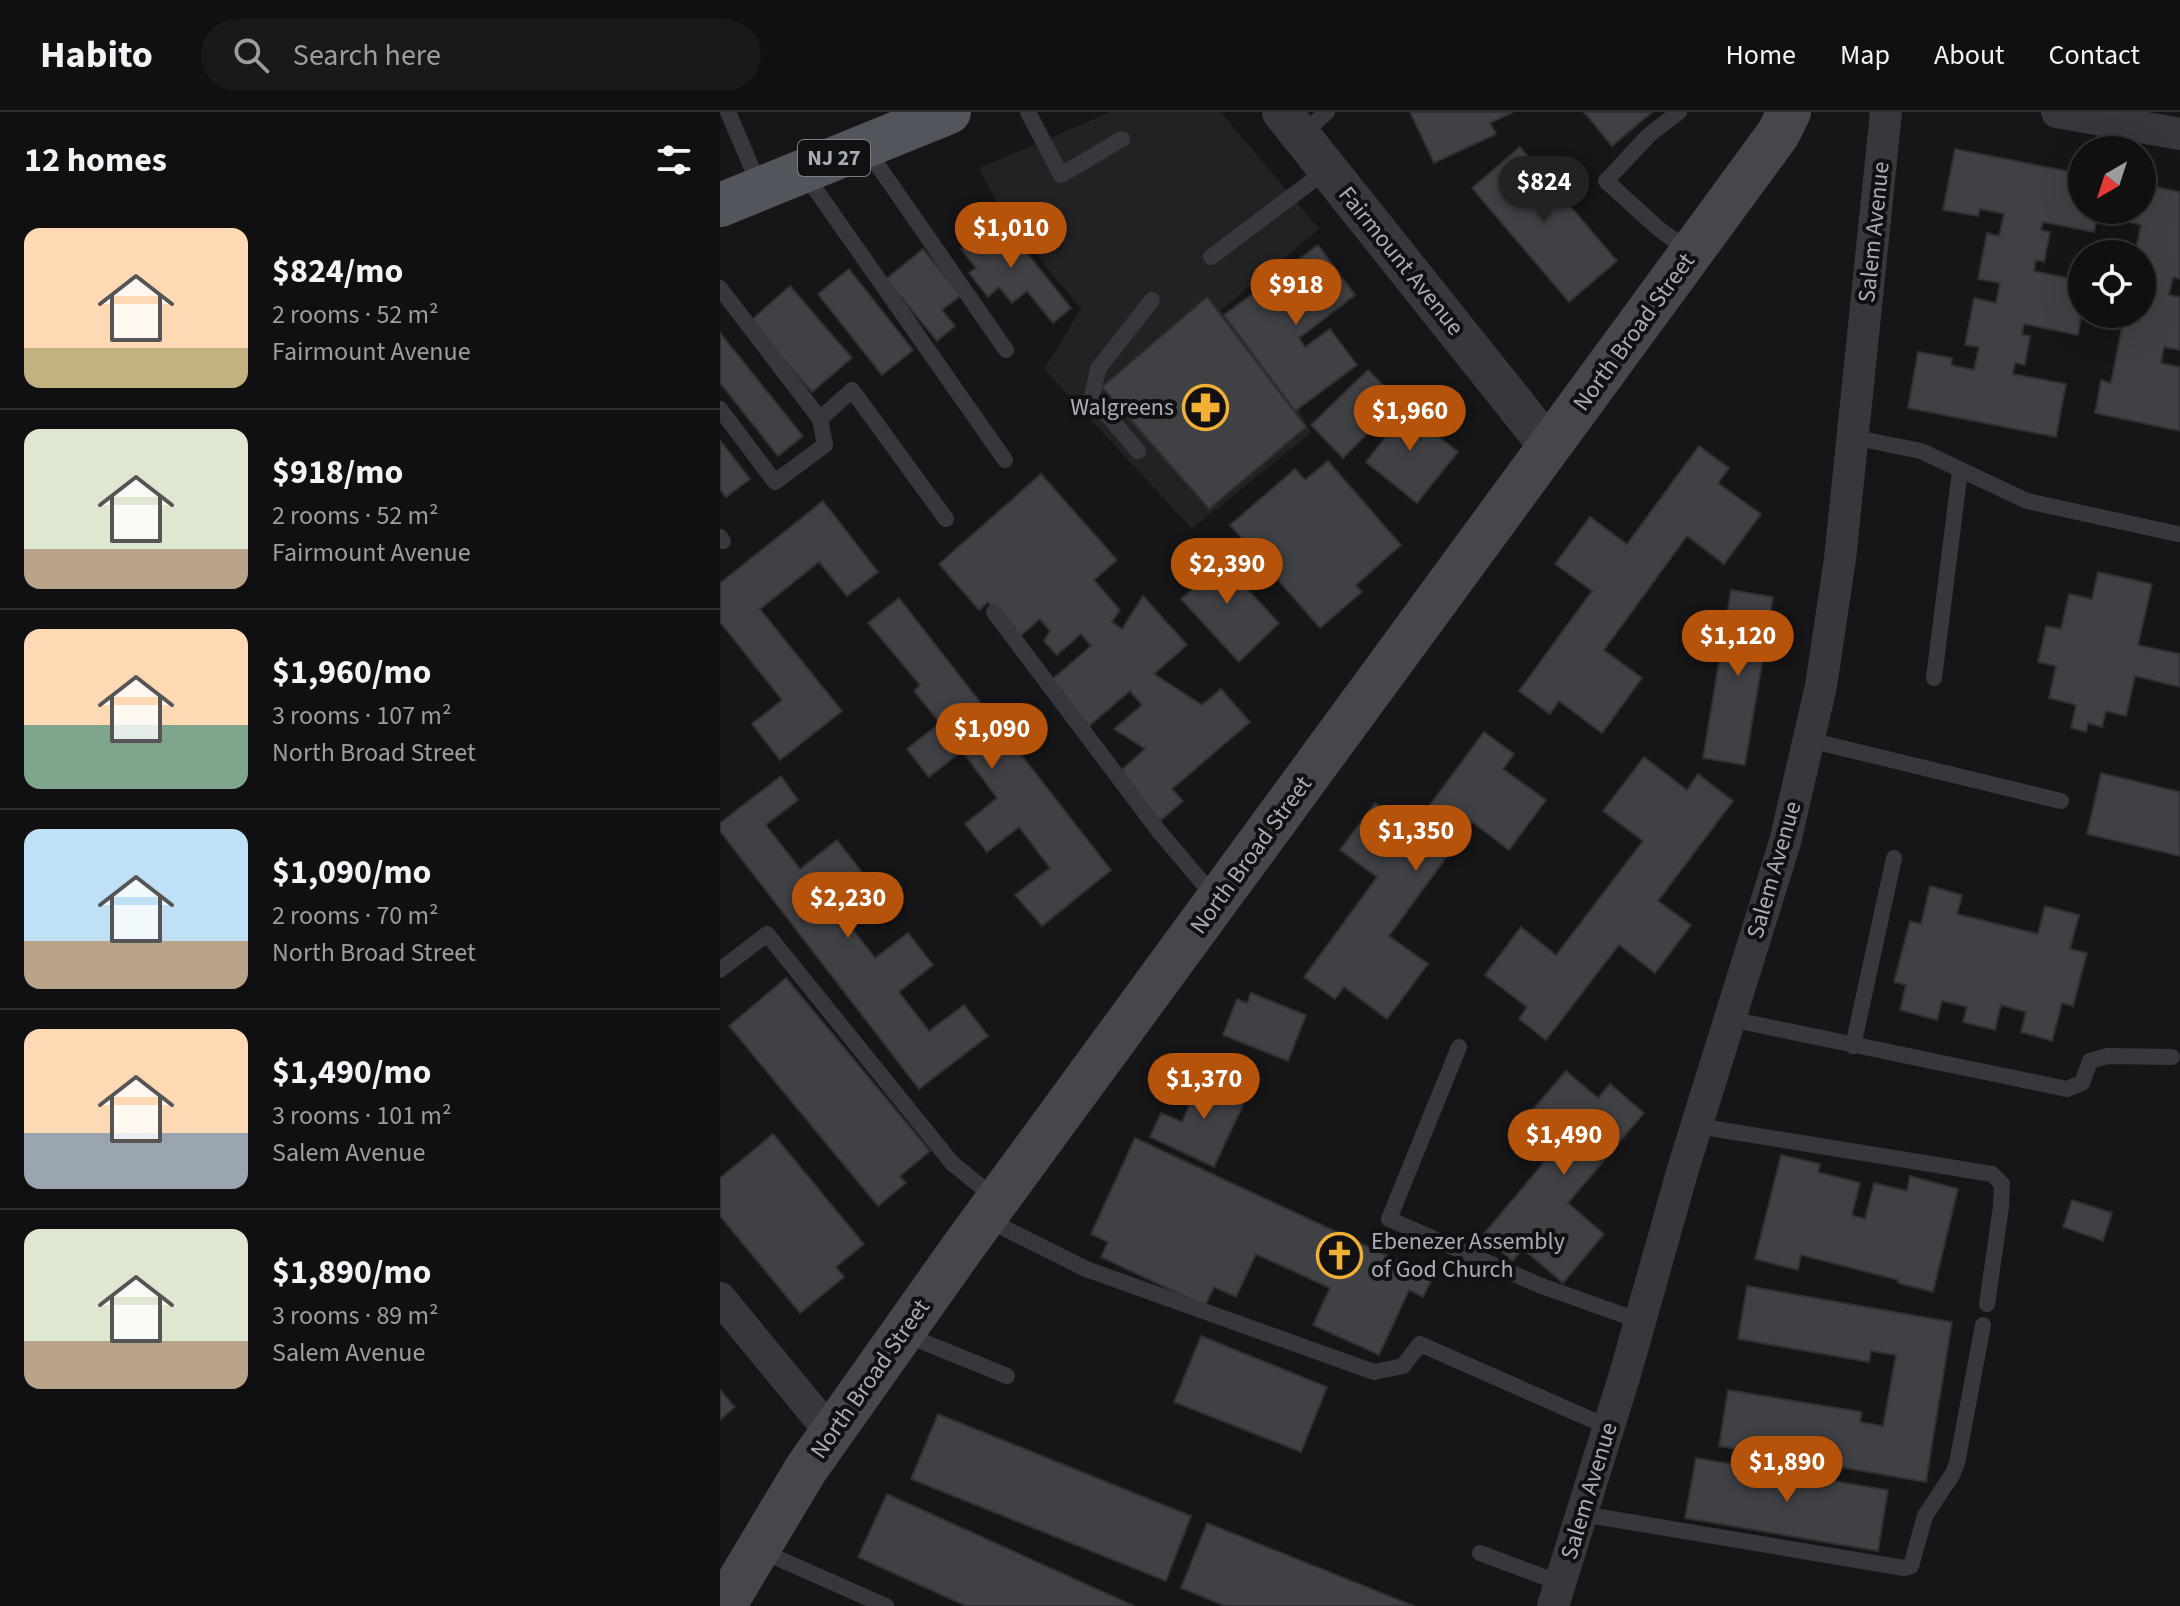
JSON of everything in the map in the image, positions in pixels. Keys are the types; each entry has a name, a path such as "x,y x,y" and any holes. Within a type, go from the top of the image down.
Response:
{"main road":[{"name":"NJ 27","path":"720,205 949,112"},
{"name":"North Broad Street","path":"724,1606 806,1469 902,1333 1550,448 1778,134 1789,112"}],"street":[{"name":"Salem Avenue","path":"1556,1594 1785,842 1809,740 1821,686 1838,573 1886,112"},
{"path":"2061,112 2165,125"},
{"name":"Fairmount Avenue","path":"1303,120 1328,169 1550,448"},
{"path":"720,1298 831,1433"}],"lane":[{"path":"728,112 760,188"},
{"path":"1028,112 1061,175 1122,139"},
{"path":"1679,112 1649,135 1606,181 1691,253"},
{"path":"865,146 1006,350"},
{"path":"1211,257 1328,169"},
{"path":"803,171 1005,460"},
{"path":"720,288 820,419 825,445 775,482 720,409"},
{"path":"1138,451 1092,397 1098,369 1152,300"},
{"path":"820,419 852,390 946,519"},
{"path":"1852,437 1921,451 2027,501 2178,534"},
{"path":"1934,678 1960,471"},
{"path":"994,612 1158,830 1217,901"},
{"path":"1809,740 2061,801"},
{"path":"1853,1046 1894,858"},
{"path":"720,970 767,934 991,1209 1086,1269 1374,1372 1403,1366 1420,1344 1608,1427"},
{"path":"1730,1019 2067,1089 2082,1083 2090,1061 2107,1056 2172,1057"},
{"path":"1459,1047 1389,1219 1539,1285 1640,1321"},
{"path":"1697,1126 1992,1174 2002,1184 1987,1304"},
{"path":"1582,1514 1904,1568 1911,1566 1925,1516 1957,1463 1983,1325"},
{"path":"902,1333 1007,1376"},
{"path":"758,1550 886,1606"},
{"path":"1480,1553 1556,1594"}],"shaded area":[{"path":"1111,112 1221,112 1319,229 1221,310 1299,409 1311,433 1192,529 1044,369 1081,309 1002,212 979,168"}],"building":[{"path":"1410,112 1513,112 1490,123 1496,134 1434,163"},
{"path":"1584,112 1652,112 1612,146"},
{"path":"1520,147 1617,261 1569,302 1472,188"},
{"path":"1955,149 2068,171 2068,224 2096,224 2094,232 2043,222 2041,230 2050,232 2044,262 2036,260 2034,271 2068,278 2068,328 2079,328 2078,335 2024,324 2022,335 2030,336 2025,365 2015,363 2013,374 2066,384 2056,437 1908,408 1918,352 1952,358 1951,365 1974,370 1979,347 1965,345 1974,298 1996,303 2000,283 1978,279 1987,233 1999,236 2004,214 1980,209 1978,216 1943,210"},
{"path":"2156,187 2180,192 2180,279 2173,277 2169,295 2180,297 2180,350 2164,347 2161,363 2180,367 2180,431 2095,413 2101,380 2111,383 2122,328 2156,328 2156,240 2138,240 2141,225 2137,224 2156,224"},
{"path":"999,218 1071,308 1053,323 1027,291 1012,303 999,287 988,297 969,273 976,268 961,249"},
{"path":"1318,245 1355,295 1299,338 1305,347 1330,329 1357,365 1295,411 1224,315"},
{"path":"923,249 961,295 942,310 955,326 937,341 886,279"},
{"path":"849,269 913,350 882,375 818,294"},
{"path":"790,286 852,358 812,392 750,321"},
{"name":"Walgreens","path":"1207,297 1306,427 1209,509 1102,387"},
{"path":"720,333 803,436 778,456 720,383"},
{"path":"1368,370 1386,388 1355,418 1369,432 1343,458 1311,425"},
{"path":"1394,401 1458,452 1417,503 1366,462 1390,431 1378,421"},
{"path":"720,440 750,479 726,497 720,489"},
{"path":"1699,446 1729,468 1718,483 1761,514 1724,564 1687,536 1604,650 1642,678 1602,733 1559,701 1550,714 1519,691 1592,591 1555,564 1590,517 1627,544"},
{"path":"1328,461 1401,545 1356,585 1362,592 1320,628 1230,525 1295,469 1305,480"},
{"path":"1041,474 1117,560 1094,580 1120,610 1112,622 1122,629 1143,596 1187,645 1154,674 1202,705 1221,689 1250,722 1172,789 1183,801 1160,821 1118,773 1145,749 1114,729 1142,705 1130,691 1089,726 1050,681 1091,646 1081,634 1057,655 1044,641 1050,631 1040,619 1019,637 988,602 979,610 939,564"},
{"path":"823,501 878,572 847,596 819,562 760,609 842,711 780,760 752,724 782,700 720,622 720,583"},
{"path":"1209,548 1279,623 1239,662 1181,599 1197,585 1185,571"},
{"path":"2098,572 2152,584 2138,645 2180,654 2180,687 2135,676 2126,716 2106,711 2102,727 2088,723 2086,732 2071,728 2076,705 2049,698 2056,666 2038,662 2046,626 2061,629 2069,594 2092,599"},
{"path":"1731,590 1773,597 1745,765 1703,758"},
{"path":"899,598 1111,870 1042,926 1015,895 1050,868 1019,827 987,852 965,824 997,798 962,751 929,777 907,749 940,723 914,691 920,685 868,623"},
{"path":"1484,732 1514,754 1503,769 1546,800 1509,850 1472,822 1389,936 1428,964 1387,1019 1344,987 1335,999 1304,977 1377,877 1340,850 1375,803 1412,829"},
{"path":"1644,757 1687,790 1698,774 1733,801 1658,901 1691,925 1655,973 1619,945 1546,1040 1519,1019 1527,1007 1485,975 1521,927 1556,955 1643,841 1603,811"},
{"path":"2101,773 2180,792 2180,856 2087,834"},
{"path":"781,776 798,800 766,825 800,869 837,840 861,871 827,896 875,958 908,933 933,965 899,992 929,1031 964,1005 988,1036 919,1089 720,831 720,823"},
{"path":"1930,886 1962,895 1957,914 2038,934 2045,906 2079,915 2070,949 2087,953 2073,1006 2062,1003 2052,1041 2021,1032 2026,1012 2001,1005 1995,1030 1963,1022 1967,1007 1942,1001 1937,1020 1900,1010 1906,985 1894,982 1910,921 1921,924"},
{"path":"786,978 930,1151 900,1176 906,1183 878,1206 729,1026"},
{"path":"1251,993 1306,1015 1288,1061 1223,1035 1237,999 1247,1003"},
{"path":"1566,1071 1598,1098 1610,1084 1644,1113 1568,1203 1604,1234 1563,1283 1523,1249 1512,1261 1483,1235 1561,1142 1529,1114"},
{"path":"1204,1072 1249,1092 1214,1167 1150,1137 1161,1113 1182,1122"},
{"path":"773,1134 864,1244 836,1267 844,1277 800,1313 720,1216 720,1178"},
{"path":"1135,1138 1433,1277 1423,1297 1409,1290 1379,1355 1313,1325 1330,1288 1256,1254 1236,1297 1214,1287 1205,1306 1101,1257 1108,1242 1091,1234"},
{"path":"1781,1155 1820,1164 1818,1172 1860,1183 1852,1215 1865,1219 1874,1183 1907,1191 1910,1176 1958,1189 1933,1292 1801,1255 1798,1270 1755,1259"},
{"path":"2072,1200 2112,1213 2103,1241 2063,1227"},
{"path":"1747,1286 1952,1322 1926,1482 1719,1446 1728,1390 1862,1412 1860,1422 1883,1426 1896,1355 1871,1351 1869,1362 1738,1339"},
{"path":"1201,1336 1327,1387 1301,1452 1174,1402"},
{"path":"720,1390 735,1407 720,1420"},
{"path":"938,1414 1191,1516 1166,1581 911,1479"},
{"path":"1696,1458 1888,1490 1878,1551 1685,1518"},
{"path":"887,1494 1134,1606 966,1606 858,1557"},
{"path":"1207,1523 1414,1606 1225,1606 1181,1588"}],"place":[{"name":"Walgreens","path":"1205,407"},
{"name":"Ebenezer Assembly of God Church","path":"1340,1255"}]}
